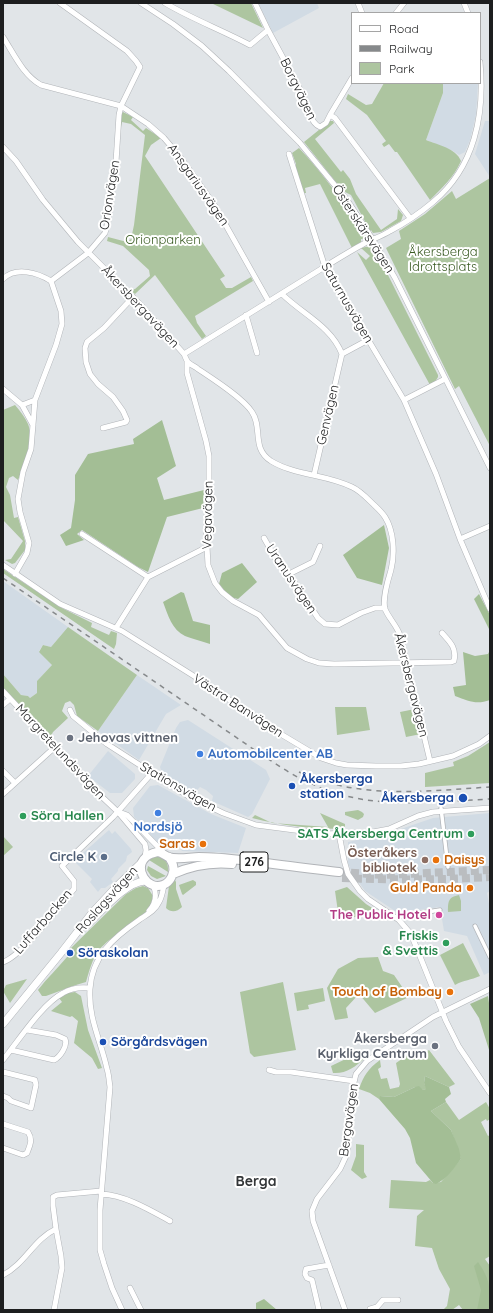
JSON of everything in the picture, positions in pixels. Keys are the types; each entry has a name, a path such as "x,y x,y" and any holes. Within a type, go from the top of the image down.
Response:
{"main road":[{"name":"Roslagsvägen","path":"3,1024 81,926 117,886 150,854 157,852 167,856 225,858 340,875 226,864 204,864 189,867 173,874 164,885 140,881 134,884 72,939"},
{"path":"167,856 173,865 173,874"},
{"name":"Roslagsvägen","path":"143,860 140,869 142,876 149,883"}],"street":[{"name":"Orionvägen","path":"51,281 88,253 103,236 108,222 116,162 119,115 121,106 140,67 127,51 117,43 60,3"},
{"name":"Österskärsvägen","path":"141,3 173,24 202,46 229,71 300,143 347,200 395,278 490,468"},
{"path":"165,3 250,45 268,30"},
{"name":"Borgvägen","path":"255,3 302,93 304,103 316,125 320,127 323,126 330,115 335,118 410,218"},
{"path":"397,12 404,3"},
{"name":"Ansgariusvägen","path":"3,37 27,74 34,81 41,85 121,106 158,132 181,158 215,206 269,302"},
{"path":"184,354 366,242 389,232 428,206 443,193 452,182 467,158 474,141 481,105 481,75"},
{"path":"330,115 351,80"},
{"name":"Åkersbergavägen","path":"3,147 20,166 52,212 88,253 133,297 184,354 187,362 222,385 252,411 256,421 258,443 263,453 269,459 282,467 338,481 356,489 385,517 389,528 394,553 386,588 385,608 397,627 430,761"},
{"name":"Saturnusvägen","path":"289,154 325,267 404,400 436,474 460,539 490,609"},
{"path":"3,279 8,275 22,272 39,275 51,281 60,306 63,320 56,345 35,400 31,449 23,472 18,499 20,512 28,535 29,543 28,549 15,574"},
{"path":"282,294 325,328 333,337 342,354 368,340"},
{"path":"103,428 126,422 127,420 113,396 98,384 90,374 86,362 86,346 87,342 104,328 133,297"},
{"path":"246,315 257,353"},
{"name":"Genvägen","path":"314,476 342,354"},
{"name":"Vegavägen","path":"187,362 187,373 209,456 206,528 208,564 212,575 222,592 232,601 259,615 287,648 307,659 319,663 407,664 447,663 454,661 454,647 442,633"},
{"path":"404,400 445,379"},
{"path":"3,389 22,405 33,426"},
{"path":"22,405 35,400"},
{"path":"484,456 490,454"},
{"path":"460,539 490,526"},
{"path":"82,534 148,578"},
{"name":"Uranusvägen","path":"264,538 277,561 289,574 318,618 325,624 338,625 360,613 375,608 385,608"},
{"path":"289,574 313,562 320,546"},
{"path":"116,628 148,578 207,547"},
{"name":"Västra Banvägen","path":"3,565 60,604 116,628 202,682 263,723 321,758 336,763 360,766 401,766 462,753 490,736"},
{"name":"Margretelundsvägen","path":"3,691 100,795 118,812 145,844 146,850 143,860"},
{"path":"3,705 10,699"},
{"name":"Stationsvägen","path":"70,710 73,716 107,744 194,799 246,822 270,828 325,834 380,831 396,826 418,816 441,810 490,808"},
{"path":"3,794 55,747"},
{"path":"3,771 15,783"},
{"name":"Luffarbacken","path":"3,962 14,956 32,939 74,889 74,882 62,866 118,812 152,773"},
{"path":"441,810 448,867"},
{"name":"Margretelundsvägen","path":"118,812 127,815 167,856"},
{"path":"339,834 345,866 354,884 368,899 395,917 406,927 414,939 446,1021 459,1047 490,1093"},
{"path":"143,918 152,908 156,892 149,883"},
{"path":"122,1310 112,1288 100,1250 101,1192 110,1087 108,1069 93,1023 89,1005 90,988 94,968 108,945 122,932 154,910 159,902 164,885"},
{"path":"395,917 440,910"},
{"path":"475,926 490,957"},
{"path":"3,1060 50,1002 62,993 73,989 90,988"},
{"name":"Bergavägen","path":"345,1310 313,1221 312,1211 316,1199 340,1169 347,1154 354,1081 356,1074 367,1061 442,1011 490,989"},
{"path":"11,1050 54,1060 59,1058 66,1044 65,1039 56,1035 27,1030"},
{"path":"269,1070 354,1081"},
{"path":"3,1072 35,1080 36,1085 31,1108 11,1101 3,1096"},
{"path":"3,1124 28,1132 31,1143 27,1153 23,1155 3,1148"},
{"path":"54,1310 62,1268 53,1197 101,1192 145,1207 170,1221"},
{"path":"3,1275 21,1262 44,1236 56,1229"},
{"path":"319,1310 312,1280 307,1278 305,1274 306,1269 329,1265"},
{"path":"130,1288 141,1310"},
{"path":"370,1310 383,1300 398,1300"}],"shaded area":[{"path":"258,3 317,3 319,8 273,33"},
{"path":"443,84 478,84 476,115 470,140 465,152 459,155 426,140 443,93"},
{"path":"485,121 490,121 490,177 475,154"},
{"path":"3,581 68,627 51,647 43,645 39,651 52,665 37,681 37,693 30,698 28,696 21,695 3,674"},
{"path":"137,675 181,705 166,714 139,760 98,731"},
{"path":"188,720 266,770 270,779 252,814 248,817 212,801 213,796 206,790 200,787 194,793 162,773 160,767 176,728 180,722"},
{"path":"108,751 135,774 135,779 122,793 110,793 88,776"},
{"path":"158,785 211,814 246,828 238,853 182,851 175,841 169,848 159,844 134,817 133,808 150,786"},
{"path":"490,813 490,891 487,893 490,909 490,972 484,975 467,936 444,931 440,907 398,913 365,891 351,871 348,863 348,842 392,832 433,818"},
{"path":"109,830 112,834 115,831 132,852 127,856 126,861 111,879 113,882 105,888 101,888 98,892 90,882 92,879 74,861"}],"green space":[{"path":"211,3 251,3 263,28 261,27"},
{"path":"383,84 443,84 443,93 426,140 451,150 459,157 461,161 451,177 430,200 397,152 395,152 389,144 384,147 382,144 386,141 367,115 346,99 348,94 366,105 372,104"},
{"name":"Orionparken","path":"123,112 133,117 131,120 143,131 146,128 161,138 151,145 145,156 225,276 220,279 226,288 232,288 251,277 253,281 195,316 197,323 206,336 202,339 155,275 135,294 130,290 135,289 150,276 149,270 123,246 107,241 108,237 127,242 131,239 134,225 145,135 131,124 122,122 120,127 120,114"},
{"path":"330,121 333,121 334,123 315,139 341,172 343,170 350,179 356,194 381,230 397,219 398,209 403,215 401,221 381,232 373,233 371,230 370,231 351,195 343,191 304,142"},
{"path":"299,148 334,190 365,234 367,240 361,239 361,243 352,248 320,184 305,188 306,193 304,193 295,169 296,164 292,153"},
{"name":"Åkersberga Idrottsplats","path":"490,178 490,446 459,386 455,389 386,248 401,239 399,231 425,214 452,191 456,199"},
{"path":"370,246 377,253 438,375 435,382 430,385 357,252 366,260 370,256 361,248"},
{"path":"15,405 24,416 28,424 30,437 23,468 18,480 13,476 9,478 6,487 10,495 14,518 18,517 25,541 25,550 15,563 12,564 5,560 11,559 23,541 3,520 3,410"},
{"path":"162,420 176,466 157,478 164,500 204,490 203,508 167,517 148,572 82,530 77,534 84,540 66,546 60,535 71,528 75,500 75,475 88,454 134,444 133,439"},
{"path":"384,525 389,548 382,585 357,578 343,555"},
{"path":"242,563 257,582 238,599 230,597 219,584 222,573"},
{"path":"3,569 62,608 92,623 91,627 109,635 111,631 117,633 114,649 3,573"},
{"path":"181,592 184,593 193,621 210,625 210,644 185,636 177,630 171,622 163,602"},
{"path":"479,594 490,615 490,631 474,599"},
{"path":"68,627 137,675 98,731 77,716 74,705 70,701 65,703 62,711 68,718 53,732 50,738 3,688 3,674 21,695 28,696 30,698 37,693 37,681 52,665 39,652 43,645 51,647"},
{"path":"490,650 490,700 476,702 455,696 453,687 466,685 463,652 475,656 488,654"},
{"path":"335,707 366,707 370,730 337,735"},
{"path":"415,709 421,734 406,737 400,712"},
{"path":"490,742 490,783 425,787 425,773 454,766 453,762 468,756"},
{"path":"358,810 364,814 363,817 358,820 345,815 345,812"},
{"path":"320,813 345,824 345,829 310,828 276,823 328,827"},
{"path":"255,815 270,822 263,821 252,818"},
{"path":"3,836 13,847 3,856"},
{"path":"154,856 161,857 167,862 168,872 149,860"},
{"path":"148,866 166,876 157,879 151,876 147,870"},
{"path":"175,880 176,889 182,907 176,911 172,911 166,908 169,886"},
{"path":"193,880 196,882 196,885 183,895 179,885"},
{"path":"143,886 148,888 153,896 151,905 147,911 134,922 104,944 93,961 86,982 46,996 42,996 38,990 67,957 71,956 74,950 71,948 126,894"},
{"path":"347,887 366,904 380,913 339,919 335,891"},
{"path":"459,895 461,901 461,911 448,912 449,900"},
{"path":"463,943 480,976 455,985 440,955"},
{"path":"378,957 383,971 394,975 409,997 375,1013 359,994 346,1008 348,1018 335,1020 327,988 338,969 358,958"},
{"path":"27,979 10,1003 3,991 6,985"},
{"path":"283,982 296,1050 254,1057 250,1053 240,992"},
{"path":"323,988 325,1001 308,1005 309,1009 297,1011 294,993"},
{"path":"75,992 81,996 88,1030 102,1068 98,1069 92,1058 74,1043 78,1021 72,1016 70,1017 51,1011 62,1002 59,998 68,993"},
{"path":"488,996 490,1005 490,1053 479,1018 470,1004"},
{"path":"415,1050 420,1056 429,1050 455,1084 449,1087 425,1076 424,1083 427,1089 423,1090 415,1087 394,1097 381,1096 379,1099 370,1093 359,1089 372,1066 380,1060 381,1067 378,1069 381,1079 387,1078 390,1089 399,1087 400,1084 396,1063"},
{"path":"356,1052 364,1059 346,1071 333,1073 331,1066 352,1056"},
{"path":"425,1076 449,1087 451,1094 445,1099 446,1102 431,1111 451,1130 459,1149 461,1159 447,1176 436,1184 433,1183 416,1163 410,1138 405,1129 379,1099 380,1096 394,1097 419,1086 423,1090 426,1089 424,1083"},
{"path":"446,1102 459,1120 486,1102 490,1109 490,1119 487,1121 486,1119 481,1122 488,1136 490,1135 490,1256 485,1259 490,1266 490,1310 463,1310 459,1305 452,1310 443,1310 447,1306 450,1289 439,1269 432,1248 415,1246 417,1216 424,1210 389,1208 391,1180 426,1182 430,1180 433,1183 441,1182 461,1159 451,1130 431,1111"},
{"path":"356,1144 364,1145 364,1172 367,1177 362,1179 351,1170 356,1156"},
{"path":"478,1262 488,1280 490,1310 477,1310 481,1290 474,1266"},
{"path":"264,1299 277,1310 256,1310 256,1303"}],"tunnel":[{"path":"339,872 383,875 490,870"},
{"path":"342,878 453,879 490,877"}],"railway":[{"path":"3,578 262,755 304,780 332,792 354,798 376,801 421,803 490,799"},
{"path":"299,772 322,781 345,787 393,792 490,787"}],"place":[{"name":"Jehovas vittnen","path":"70,738"},
{"name":"Automobilcenter AB","path":"200,754"},
{"name":"Åkersberga station","path":"292,786"},
{"name":"Åkersberga","path":"463,798"},
{"name":"Nordsjö","path":"158,813"},
{"name":"Söra Hallen","path":"23,816"},
{"name":"SATS Åkersberga Centrum","path":"471,834"},
{"name":"Saras","path":"203,844"},
{"name":"Circle K","path":"104,857"},
{"name":"Österåkers bibliotek","path":"425,860"},
{"name":"Daisys","path":"436,860"},
{"name":"Guld Panda","path":"470,888"},
{"name":"The Public Hotel","path":"439,915"},
{"name":"Friskis & Svettis","path":"446,943"},
{"name":"Söraskolan","path":"70,953"},
{"name":"Touch of Bombay","path":"450,992"},
{"name":"Sörgårdsvägen","path":"103,1042"},
{"name":"Åkersberga Kyrkliga Centrum","path":"435,1046"}],"district":[{"name":"Berga","path":"256,1182"}]}
